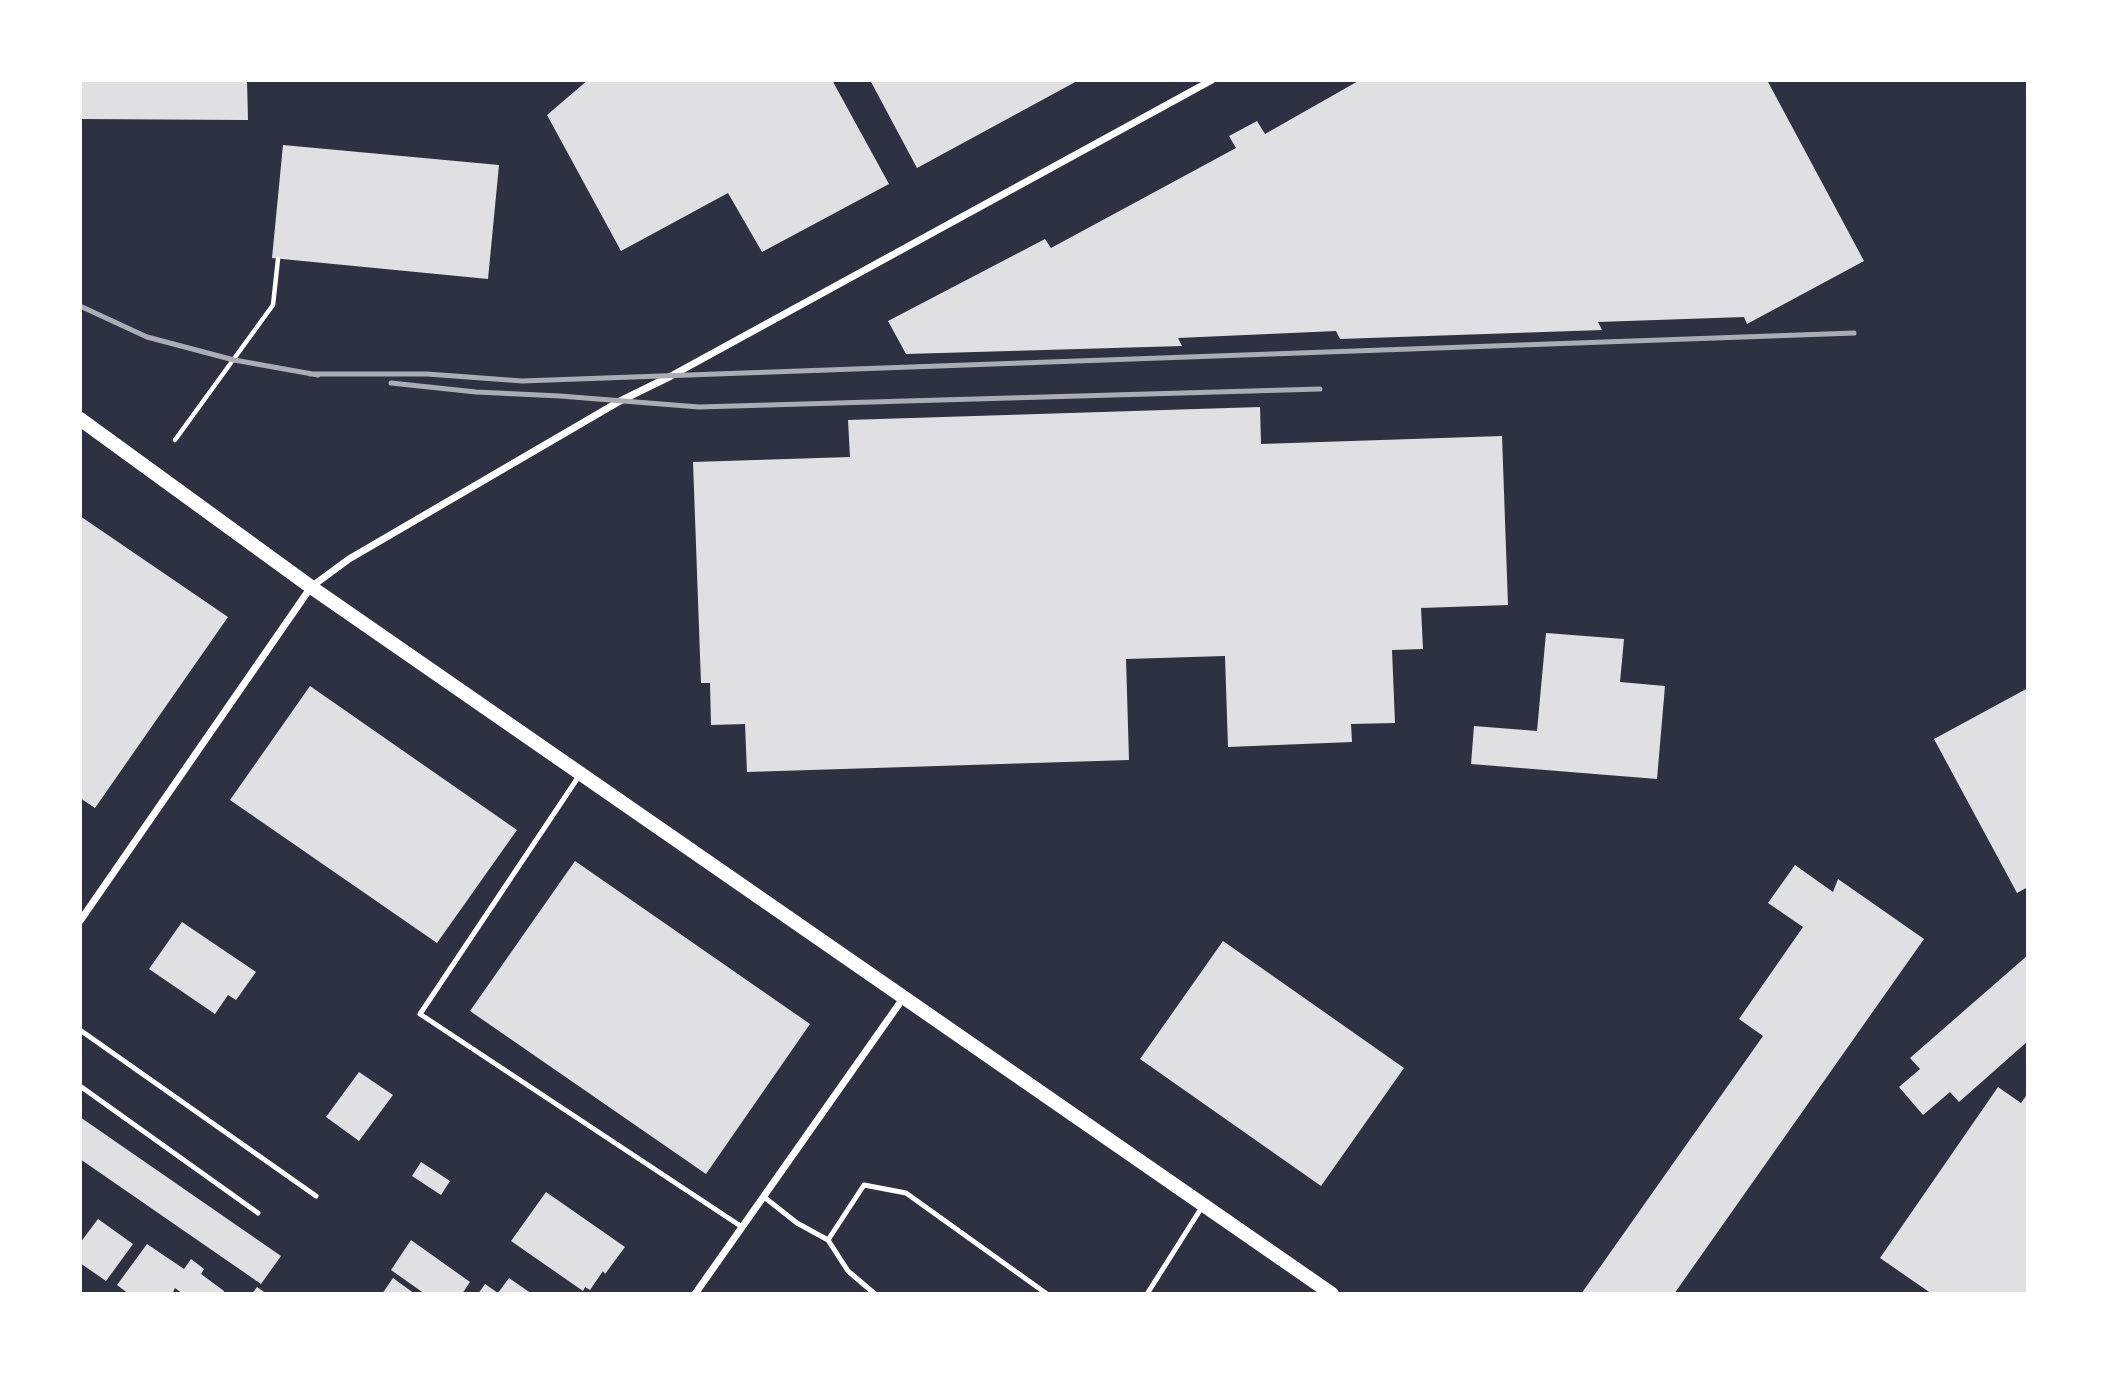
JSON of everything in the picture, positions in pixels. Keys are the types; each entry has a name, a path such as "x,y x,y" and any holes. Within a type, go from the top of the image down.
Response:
{"main road":[{"path":"80,419 311,587 1332,1293"}],"street":[{"path":"80,921 311,587 349,559 620,401 671,376 1212,80"},
{"path":"695,1293 904,997"}],"lane":[{"path":"580,773 420,1014 742,1227"},
{"path":"80,1030 316,1196"},
{"path":"80,1086 258,1213"},
{"path":"828,1240 864,1185 906,1193 1047,1293"},
{"path":"764,1197 797,1223 828,1240 848,1271 875,1293"},
{"path":"1147,1293 1204,1205"}],"path":[{"path":"175,440 273,305 278,258"}],"building":[{"path":"80,80 247,80 248,120 80,119"},
{"path":"588,80 832,80 889,184 762,252 728,193 621,251 547,115"},
{"path":"870,80 1079,80 917,168"},
{"path":"1360,80 1767,80 1864,261 1747,324 1744,317 1598,322 1602,330 1340,339 1336,331 1178,338 1182,346 906,354 888,321 1045,239 1051,248 1236,148 1229,136 1257,121 1265,134"},
{"path":"283,145 499,165 488,279 272,258"},
{"path":"1260,407 1261,444 1502,436 1508,605 1421,608 1423,649 1392,650 1395,723 1351,724 1352,742 1228,747 1225,656 1126,659 1129,760 747,772 745,724 711,725 710,683 701,683 693,462 850,457 848,420"},
{"path":"80,516 228,617 95,808 80,798"},
{"path":"1546,633 1624,639 1620,682 1665,686 1657,779 1471,764 1474,726 1537,731"},
{"path":"310,686 517,830 437,943 230,800"},
{"path":"2028,688 2028,887 2017,893 1934,739"},
{"path":"575,861 810,1024 706,1174 470,1011"},
{"path":"1795,865 1833,892 1838,879 1924,939 1674,1294 1581,1294 1763,1036 1739,1019 1803,927 1768,903"},
{"path":"182,922 256,972 236,1000 228,995 215,1014 149,969"},
{"path":"1223,941 1404,1068 1321,1186 1140,1059"},
{"path":"2028,955 2028,1041 1959,1102 1950,1092 1923,1115 1899,1087 1920,1069 1910,1058"},
{"path":"359,1072 393,1095 359,1141 326,1117"},
{"path":"1998,1087 2021,1103 2028,1093 2028,1294 1932,1294 1880,1258"},
{"path":"80,1117 281,1256 261,1284 80,1159"},
{"path":"421,1162 450,1181 441,1195 412,1176"},
{"path":"546,1192 625,1247 590,1290 585,1287 583,1291 511,1241"},
{"path":"98,1219 133,1244 106,1281 80,1263 80,1243"},
{"path":"411,1240 470,1282 462,1294 425,1294 391,1270"},
{"path":"147,1244 184,1269 191,1259 204,1269 201,1274 224,1291 223,1294 183,1294 175,1288 172,1294 129,1294 117,1285"},
{"path":"393,1278 415,1294 382,1294"},
{"path":"509,1278 532,1294 478,1294 485,1284 498,1293"},
{"path":"257,1287 267,1294 252,1294"}],"railway":[{"path":"80,306 147,337 234,360 318,375"},
{"path":"310,374 427,374 522,381 1854,333"},
{"path":"391,383 476,392 699,407 1320,389"}]}
